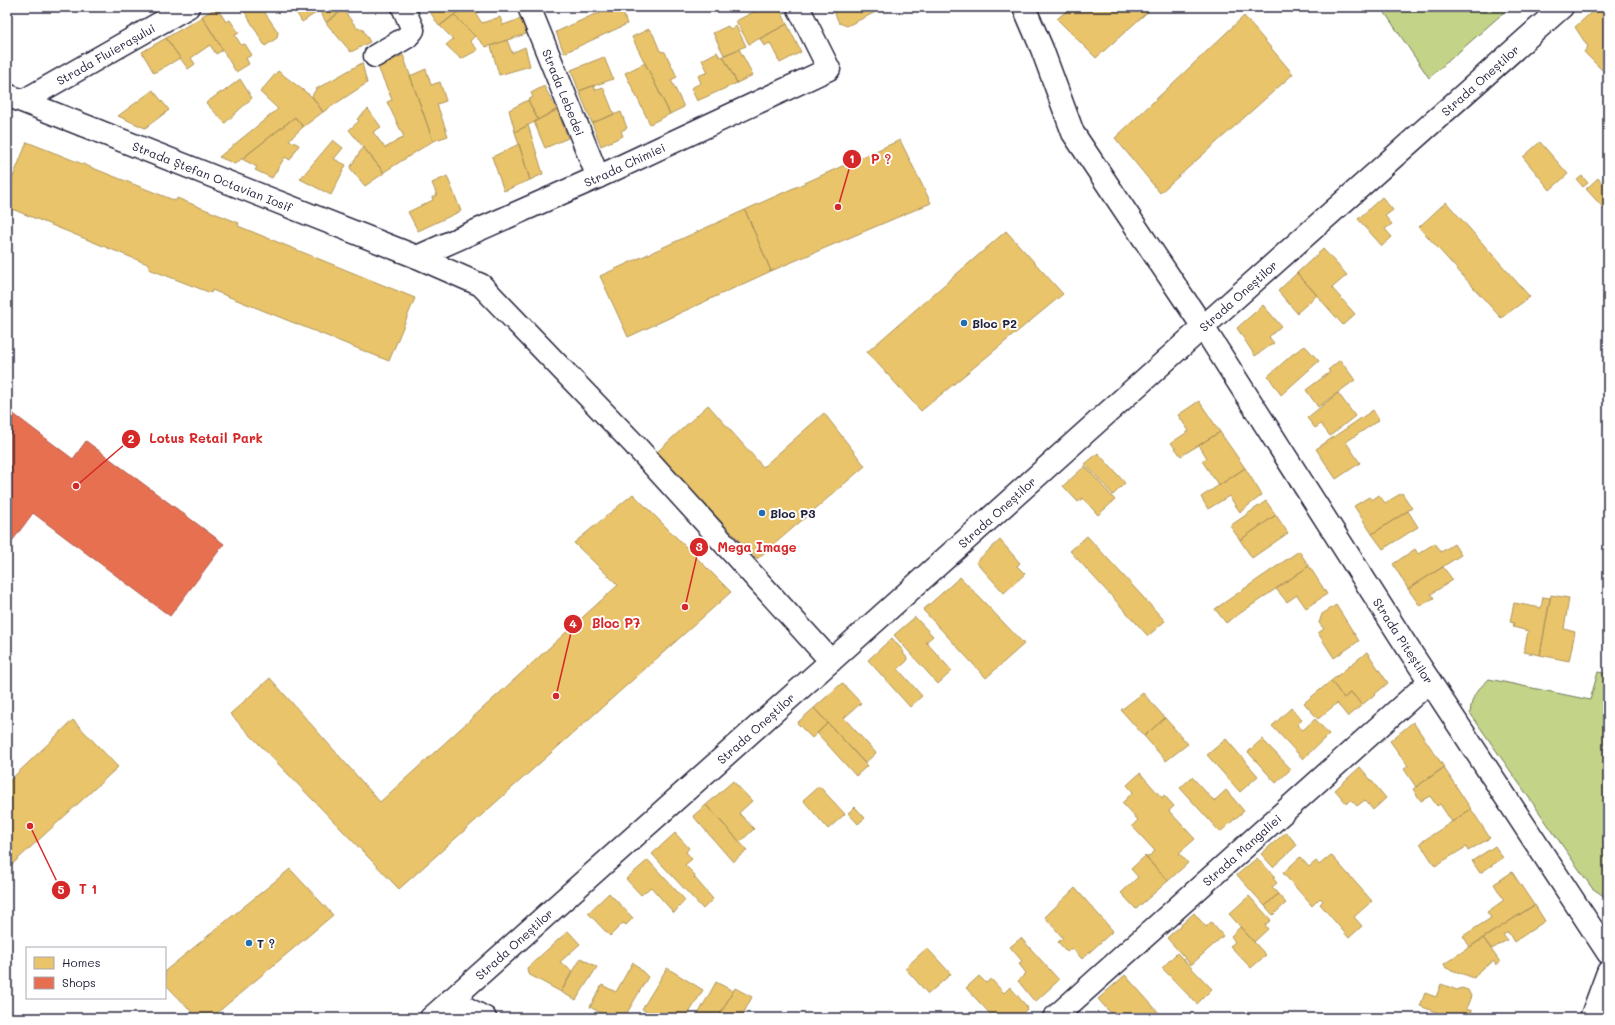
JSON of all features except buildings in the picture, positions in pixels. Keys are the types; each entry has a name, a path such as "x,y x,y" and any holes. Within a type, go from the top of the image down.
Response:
{"street":[{"name":"Strada Fluierașului","path":"15,98 188,7"},
{"path":"375,56 407,37 413,30 403,7"},
{"name":"Strada Lebedei","path":"529,7 598,177"},
{"name":"Strada Chimiei","path":"418,257 598,177 829,69 798,7"},
{"name":"Strada Piteștilor","path":"1024,7 1042,49 1073,133 1202,327 1430,681 1608,953"},
{"name":"Strada Oneștilor","path":"431,1018 832,661 1202,327 1562,7"},
{"name":"Strada Ștefan Octavian Iosif","path":"15,98 418,257 482,285 628,437 832,661"},
{"name":"Strada Mangaliei","path":"1054,1018 1430,681"},
{"path":"1591,1018 1608,972"},
{"path":"451,1000 485,1018"}],"green space":[{"path":"1381,7 1510,7 1429,78"},
{"path":"1598,672 1608,674 1608,899 1592,888 1470,713 1473,697 1489,679 1590,700"}],"place":[{"name":"P ?","path":"838,207"},
{"name":"Bloc P2","path":"964,323"},
{"name":"Lotus Retail Park","path":"76,486"},
{"name":"Bloc P3","path":"762,513"},
{"name":"Mega Image","path":"685,607"},
{"name":"Bloc P7","path":"556,696"},
{"name":"T 1","path":"30,826"},
{"name":"T ?","path":"249,943"}]}
